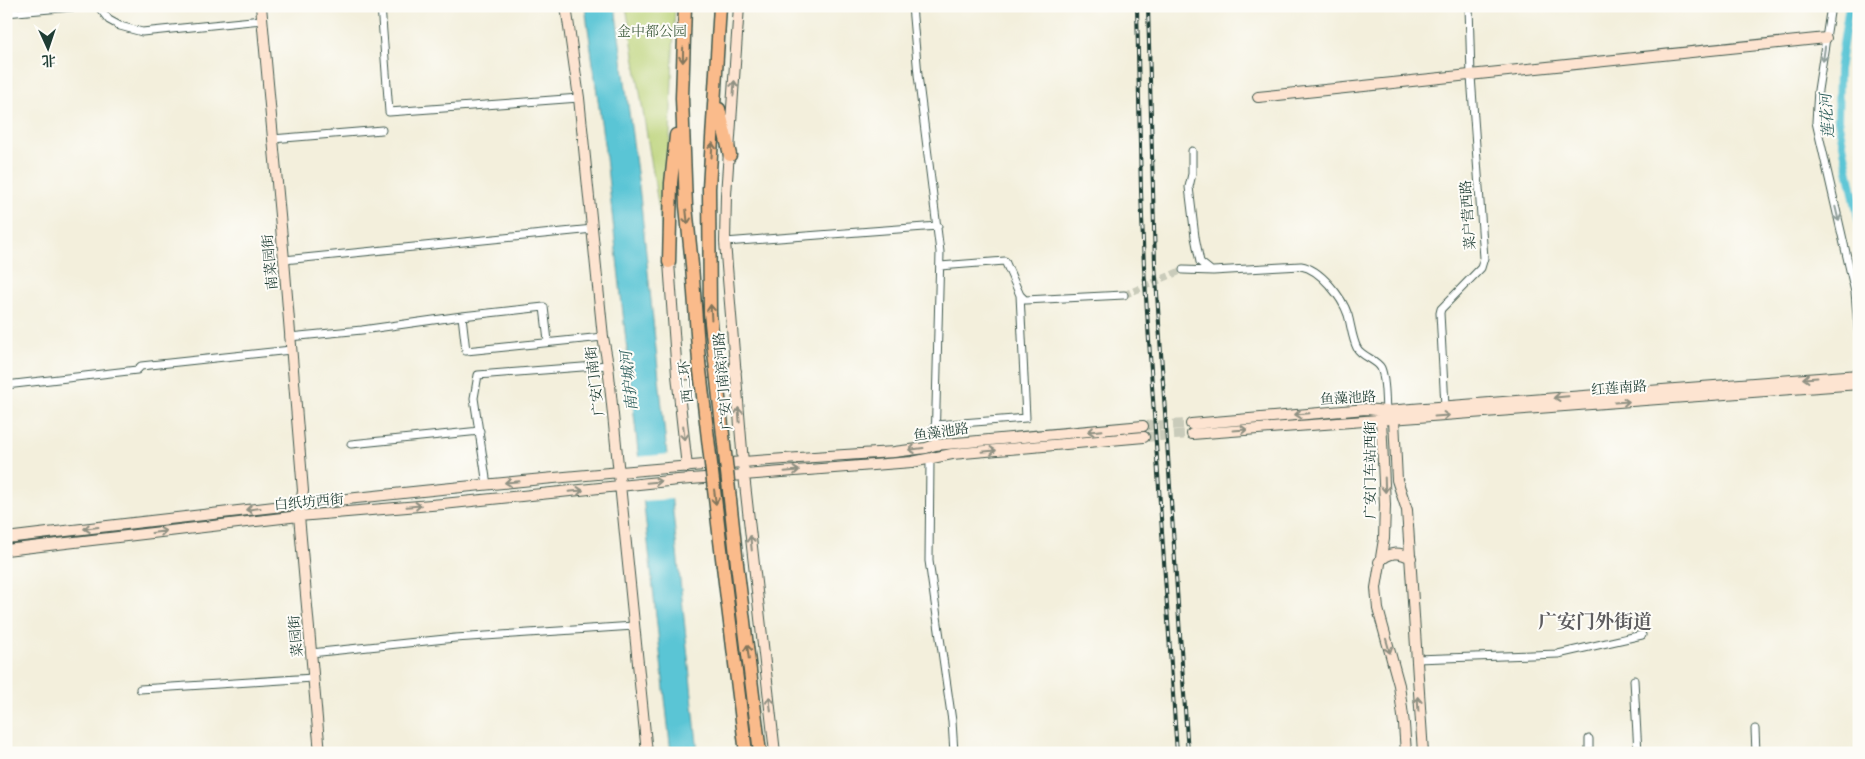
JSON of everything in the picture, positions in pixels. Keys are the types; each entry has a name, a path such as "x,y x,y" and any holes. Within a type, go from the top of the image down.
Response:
{"highway":[{"name":"西二环","path":"684,6 682,98 686,206 699,362 746,753"},
{"path":"720,6 709,188 710,312 737,564 760,753"},
{"path":"716,97 730,155"},
{"path":"669,262 671,183 682,98"}],"street":[{"path":"6,13 83,6"},
{"path":"98,6 109,20 120,26 142,32 262,20"},
{"name":"南菜园街","path":"261,6 284,260 302,491 299,516"},
{"path":"381,6 389,112 577,99"},
{"name":"广安门南街","path":"561,6 577,99"},
{"name":"广安门南街","path":"566,6 616,472 622,486 641,753"},
{"name":"广安门南滨河路","path":"739,6 726,195 725,242 744,475 776,753"},
{"path":"912,6 918,75 938,226 940,266 935,445"},
{"name":"菜户营西路","path":"1445,406 1440,313 1481,268 1484,258 1471,76 1469,6"},
{"path":"1831,6 1818,90 1816,122 1855,292 1859,338"},
{"path":"1258,97 1826,38"},
{"path":"272,139 382,130"},
{"path":"1192,152 1192,176 1189,187 1195,237 1200,262 1213,271"},
{"path":"725,242 938,226"},
{"path":"284,260 590,229"},
{"path":"669,262 682,468 743,463"},
{"path":"940,266 1004,262 1020,295 1025,300 1124,295"},
{"path":"1183,270 1213,271 1301,266 1311,268 1326,280 1345,308 1358,350 1380,368 1383,376 1384,415"},
{"path":"935,425 1026,418 1020,295"},
{"path":"289,338 544,307 548,341"},
{"path":"462,316 466,351 601,337"},
{"path":"6,385 137,370 141,366 291,350"},
{"path":"487,484 474,398 478,375 605,366"},
{"path":"677,375 736,371"},
{"name":"红莲南路","path":"1384,415 1445,406 1859,375"},
{"name":"红莲南路","path":"1394,420 1859,384"},
{"name":"鱼藻池路","path":"1191,429 1366,409 1384,415"},
{"name":"广安门车站西街","path":"1406,753 1404,724 1396,674 1378,609 1376,588 1384,539 1384,415 1394,420 1397,480 1407,510 1423,753"},
{"path":"351,444 480,431"},
{"name":"鱼藻池路","path":"743,463 894,452 935,445 1144,431 952,454 930,460 744,475"},
{"path":"930,460 929,561 952,722 954,753"},
{"name":"白纸坊西街","path":"6,538 301,503 616,472 682,468"},
{"name":"白纸坊西街","path":"6,550 299,516 744,475"},
{"name":"菜园街","path":"299,516 320,753"},
{"path":"1379,563 1386,555 1403,554 1411,558"},
{"path":"311,653 455,638 631,626"},
{"name":"广安门南街","path":"631,626 646,753"},
{"path":"1416,660 1558,654 1642,635"},
{"path":"140,689 314,678"},
{"path":"1634,680 1638,753"},
{"path":"1404,724 1411,727 1420,722"},
{"path":"1754,729 1756,753"},
{"path":"1588,739 1589,753"}],"green space":[{"name":"金中都公园","path":"626,6 675,6 665,247"}],"water":[{"path":"585,6 615,6 640,195 698,753 671,753 606,158"}],"pier":[{"path":"670,454 674,499 641,501 636,457"}],"waterway":[{"name":"莲花河","path":"1849,6 1839,70 1838,120 1859,222"}],"tunnel":[{"path":"1124,295 1183,270"},
{"path":"1143,426 1191,424"},
{"path":"1144,437 1192,434"}],"railway":[{"path":"1137,6 1144,267 1177,753"},
{"path":"1148,6 1155,264 1188,753"}],"district":[{"name":"广安门外街道","path":"1595,622"}],"water label":[{"name":"南护城河","path":"629,381"}]}
